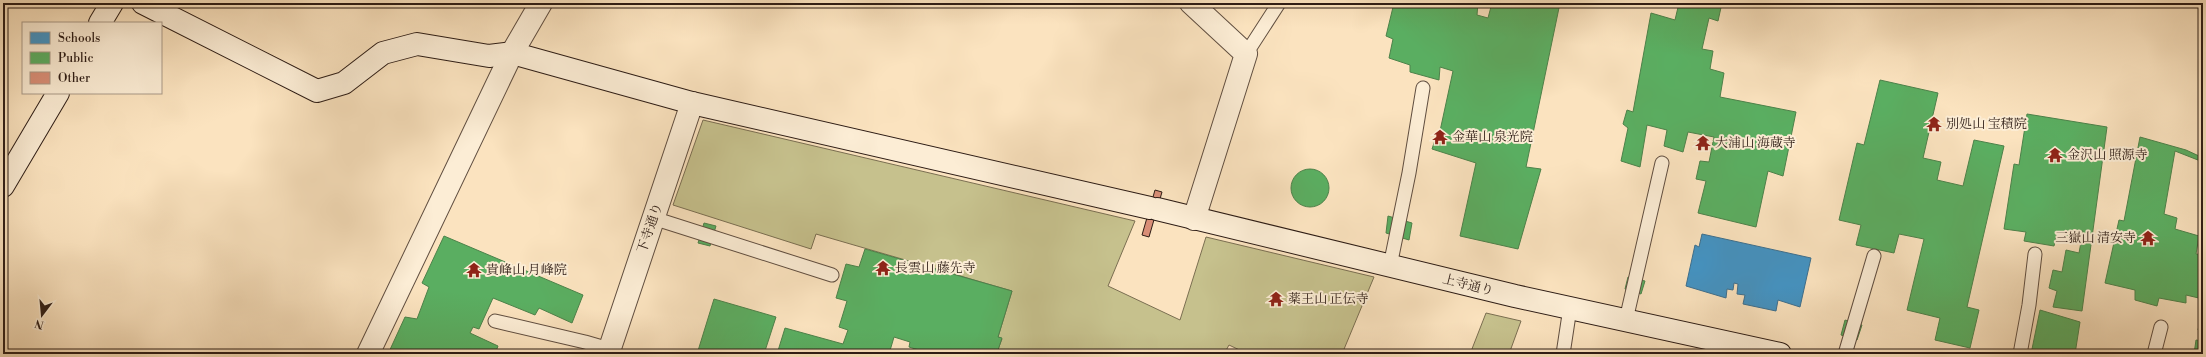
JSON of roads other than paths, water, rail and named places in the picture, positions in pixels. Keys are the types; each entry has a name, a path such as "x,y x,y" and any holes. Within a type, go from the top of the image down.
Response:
{"street":[{"path":"101,22 112,3"},
{"path":"142,3 317,91 344,83 383,53 417,44 489,56 512,54"},
{"path":"368,354 512,54 541,3"},
{"path":"1190,3 1246,54 1194,219"},
{"name":"上寺通り","path":"512,54 692,103 1153,209 1570,308 1780,354"},
{"path":"3,186 57,94"},
{"name":"下寺通り","path":"608,352 692,103"}],"lane":[{"path":"1246,54 1279,3"},
{"path":"1390,266 1409,173 1423,88"},
{"path":"1626,320 1662,163"},
{"path":"653,218 832,275"},
{"path":"2020,354 2029,306 2035,254"},
{"path":"1846,354 1874,256"},
{"path":"1563,354 1570,308"},
{"path":"495,321 585,342 608,352"},
{"path":"2154,354 2161,327"}],"place":[{"name":"別処山 宝積院","path":"1934,124"},
{"name":"金華山 泉光院","path":"1440,137"},
{"name":"大浦山 海蔵寺","path":"1703,143"},
{"name":"金沢山 照源寺","path":"2055,155"},
{"name":"三嶽山 清安寺","path":"2148,238"},
{"name":"長雲山 藤先寺","path":"883,268"},
{"name":"貴峰山 月峰院","path":"474,270"},
{"name":"薬王山 正伝寺","path":"1276,299"}]}
